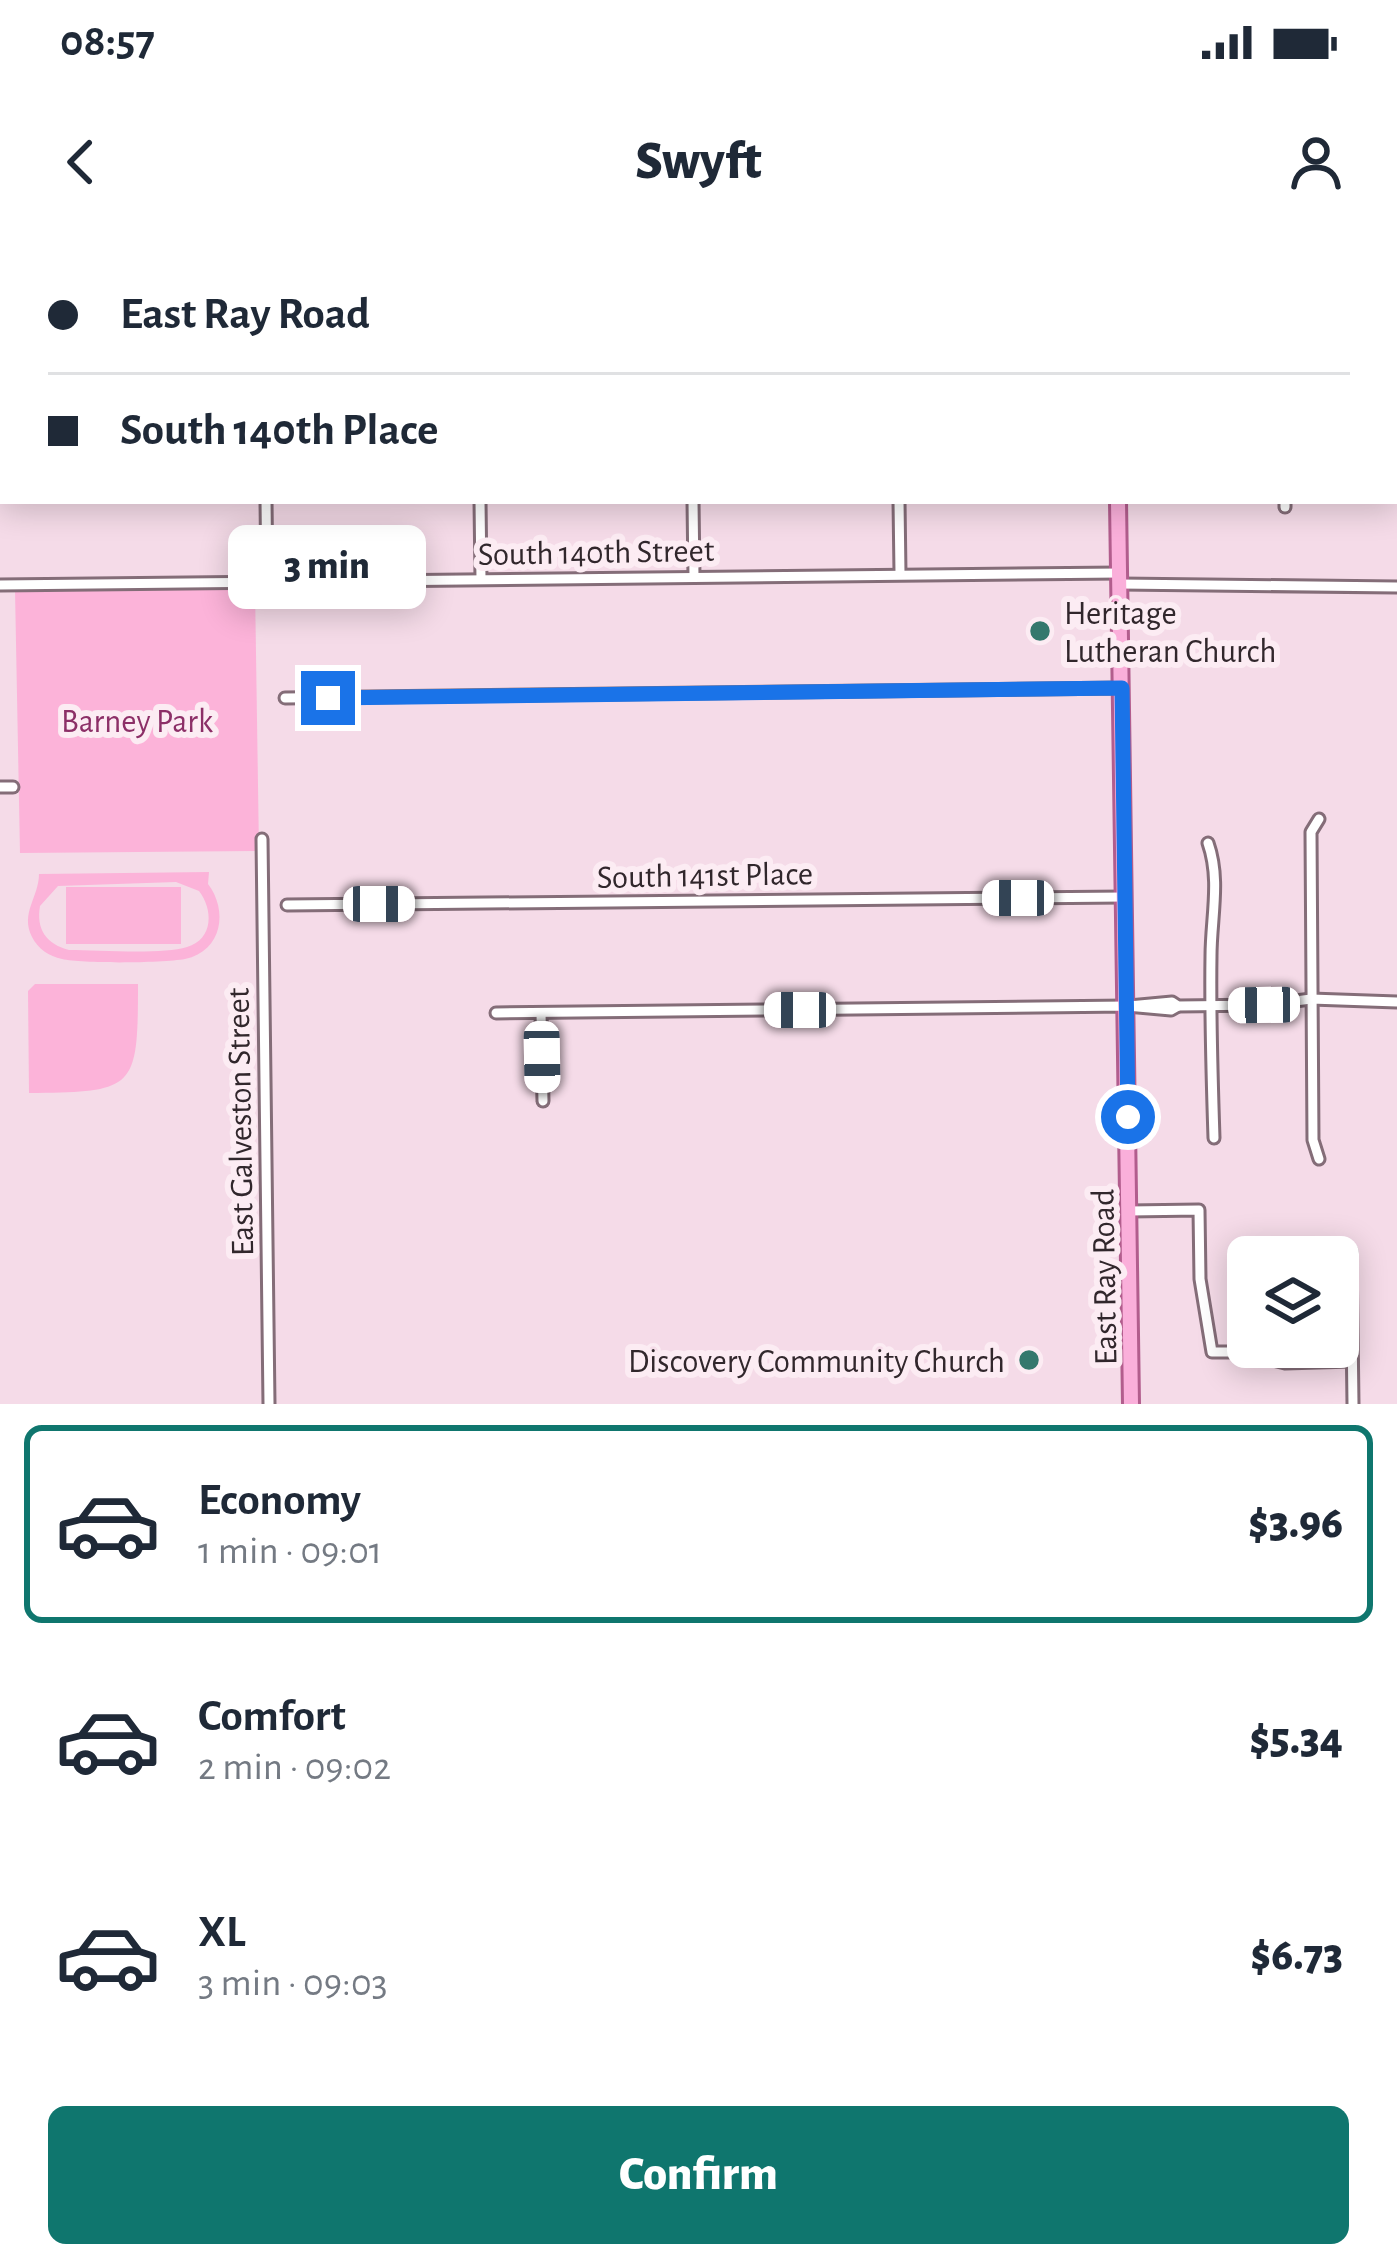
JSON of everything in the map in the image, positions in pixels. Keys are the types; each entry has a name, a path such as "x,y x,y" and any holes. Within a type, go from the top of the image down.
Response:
{"main road":[{"name":"East Ray Road","path":"1118,504 1131,1404"}],"street":[{"path":"266,504 267,583"},
{"path":"480,504 481,580"},
{"path":"693,504 694,577"},
{"path":"899,504 900,573"},
{"name":"South 140th Street","path":"0,585 900,573 1397,587"},
{"path":"285,698 1122,688"},
{"path":"0,787 13,787"},
{"path":"1319,819 1311,832 1313,1140 1319,1159"},
{"name":"East Galveston Street","path":"262,839 268,1404"},
{"path":"1208,843 1214,859 1215,895 1214,1138"},
{"name":"South 141st Place","path":"287,905 1124,897"},
{"path":"496,1013 1127,1006 1143,1002 1211,1006 1311,999 1397,1002"},
{"path":"541,1013 543,1101"},
{"path":"1130,1210 1199,1210 1199,1279 1212,1352 1227,1352"},
{"path":"1352,1368 1353,1404"}],"green space":[{"name":"Barney Park","path":"255,587 259,851 20,853 15,590"},
{"path":"209,872 208,884 220,917 218,928 207,948 185,959 105,962 57,958 37,945 29,928 39,874","holes":["176,882 199,891 207,906 208,923 202,937 187,947 69,950 49,940 41,928 40,906 58,886"]},
{"path":"66,887 181,887 181,944 66,944"},
{"path":"35,984 138,984 136,1046 123,1078 91,1090 29,1093 28,991"}],"place":[{"name":"Heritage Lutheran Church","path":"1040,631"},
{"name":"Discovery Community Church","path":"1029,1360"}],"route":[{"path":"328,698 1122,688 1128,1117"}]}
